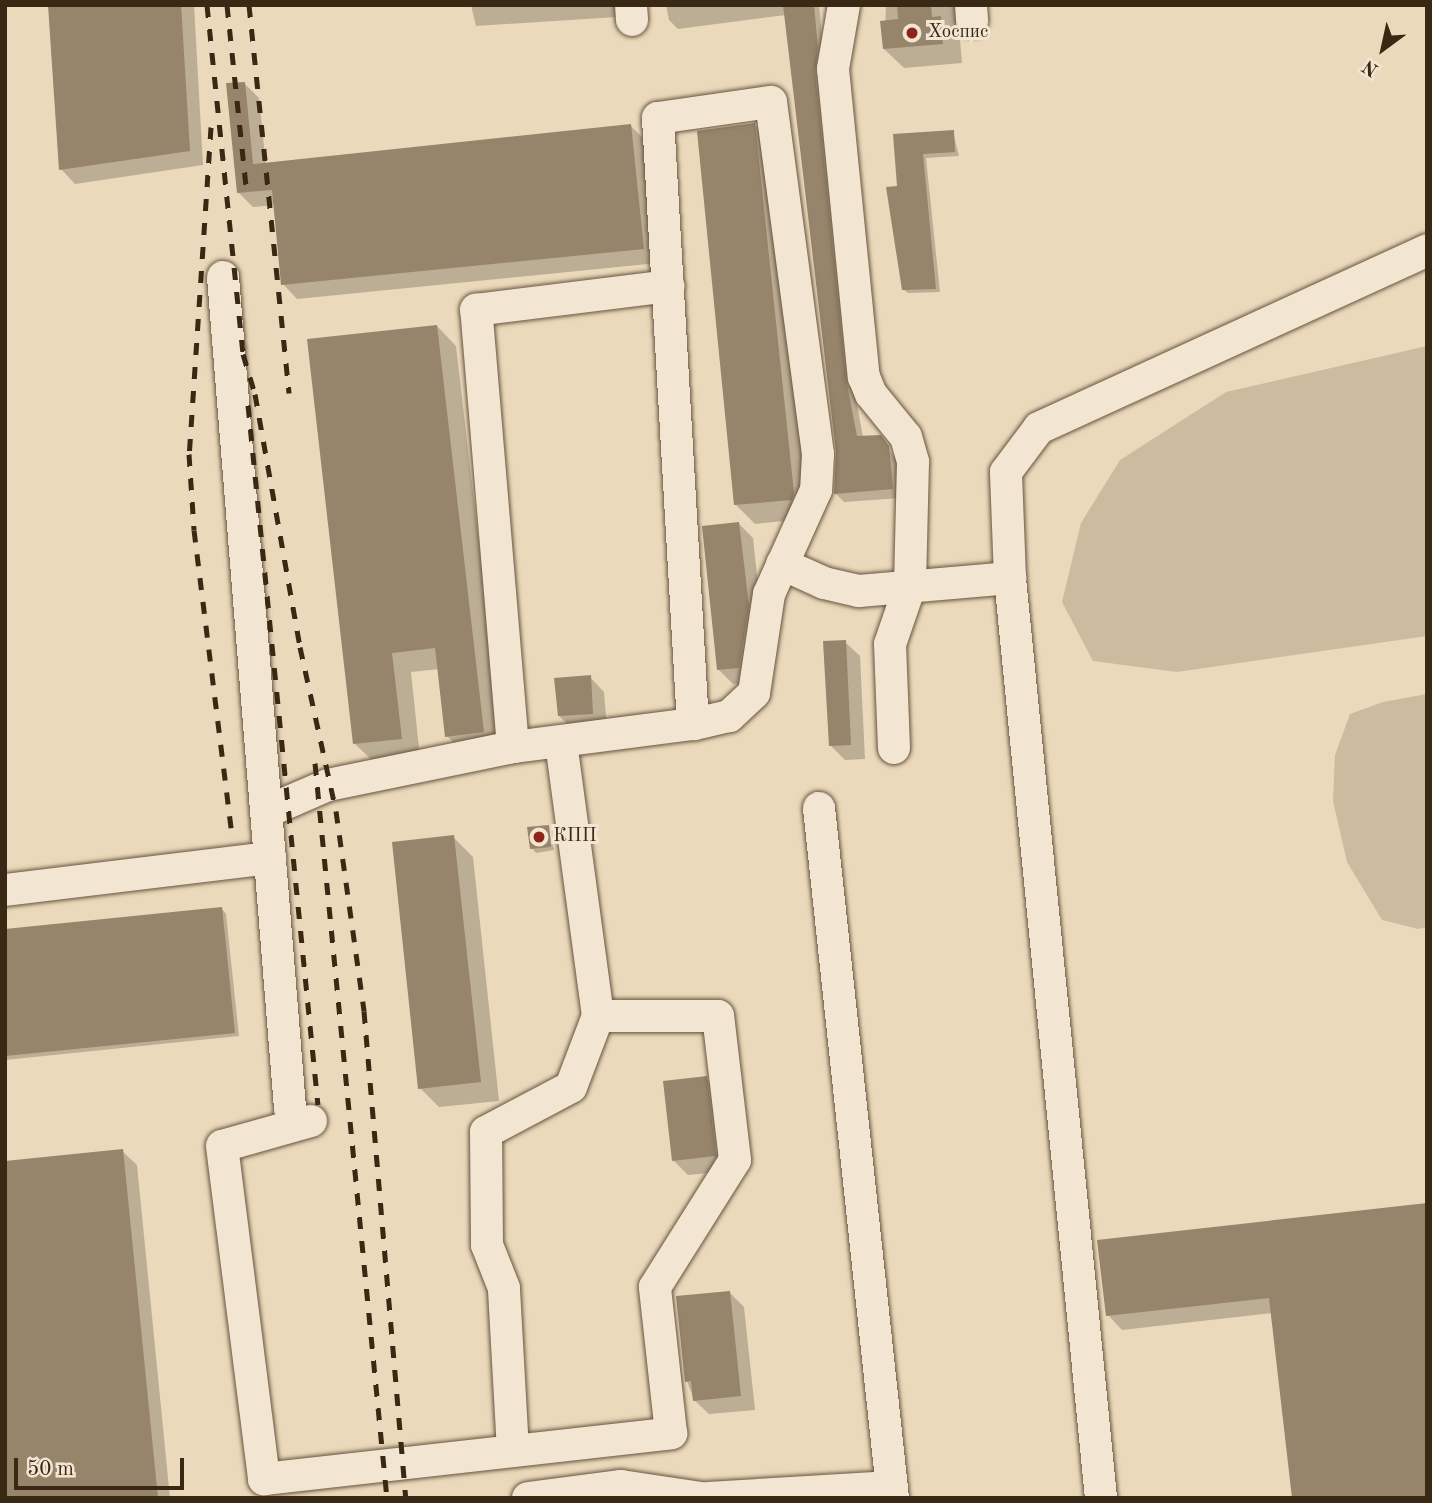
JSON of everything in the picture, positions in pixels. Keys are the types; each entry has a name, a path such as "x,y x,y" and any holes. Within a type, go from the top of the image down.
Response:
{"lane":[{"path":"844,5 833,69 864,377 911,450 910,586 890,643 894,748"},
{"path":"268,811 328,785 513,747 693,724 729,716 754,693 769,594 811,505 818,454 771,102 658,118 693,724"},
{"path":"1101,1498 1010,578 1006,472 1039,428 1427,250"},
{"path":"223,277 270,858 300,1115 222,1146 264,1479 671,1433 654,1286 735,1160 718,1016 598,1016"},
{"path":"513,747 475,310 669,286"},
{"path":"782,564 824,583 859,591 1010,578"},
{"path":"513,1451 504,1288 487,1245 486,1132 571,1087 598,1016 561,742"},
{"path":"708,1498 892,1492 819,808"},
{"path":"5,890 270,858"},
{"path":"528,1498 621,1486 701,1498"}],"shaded area":[{"path":"1427,346 1427,636 1177,672 1093,661 1062,602 1081,523 1120,460 1226,392"},
{"path":"1427,694 1427,927 1418,929 1382,920 1347,862 1333,801 1335,755 1350,714 1383,702"}],"building":[{"path":"48,5 181,5 190,151 59,170"},
{"path":"783,5 814,5 818,48 815,71 846,379 857,436 881,435 889,446 893,489 834,494 836,452"},
{"name":"Хоспис","path":"897,5 931,5 932,17 941,16 943,44 883,49 880,21 898,19"},
{"path":"245,82 253,164 631,124 644,249 281,285 272,190 237,193 226,83"},
{"path":"755,123 794,493 792,500 734,505 697,131"},
{"path":"954,130 955,152 923,154 936,289 902,290 886,187 897,186 893,134"},
{"path":"437,325 484,732 445,737 435,648 392,653 402,739 353,744 307,339"},
{"path":"739,522 749,606 739,668 717,670 702,526"},
{"path":"846,640 851,745 829,746 823,641"},
{"path":"591,675 593,714 558,716 554,678"},
{"name":"КПП","path":"549,825 551,847 530,849 527,827"},
{"path":"454,835 481,1082 418,1089 392,842"},
{"path":"222,907 235,1033 5,1056 5,929"},
{"path":"707,1076 716,1156 672,1161 663,1081"},
{"path":"123,1149 158,1498 5,1498 5,1161"},
{"path":"1427,1203 1427,1498 1292,1498 1269,1298 1106,1316 1097,1240"},
{"path":"730,1291 741,1396 693,1401 691,1381 685,1382 676,1296"}],"railway":[{"path":"207,5 244,363"},
{"path":"227,5 246,186"},
{"path":"249,5 289,393"},
{"path":"211,127 189,454 194,530 232,834"},
{"path":"243,354 255,394 300,647 336,811 364,1011 406,1498"},
{"path":"248,405 318,1105"},
{"path":"315,763 387,1498"}],"place":[{"name":"Хоспис","path":"912,33"},
{"name":"КПП","path":"539,837"}]}
